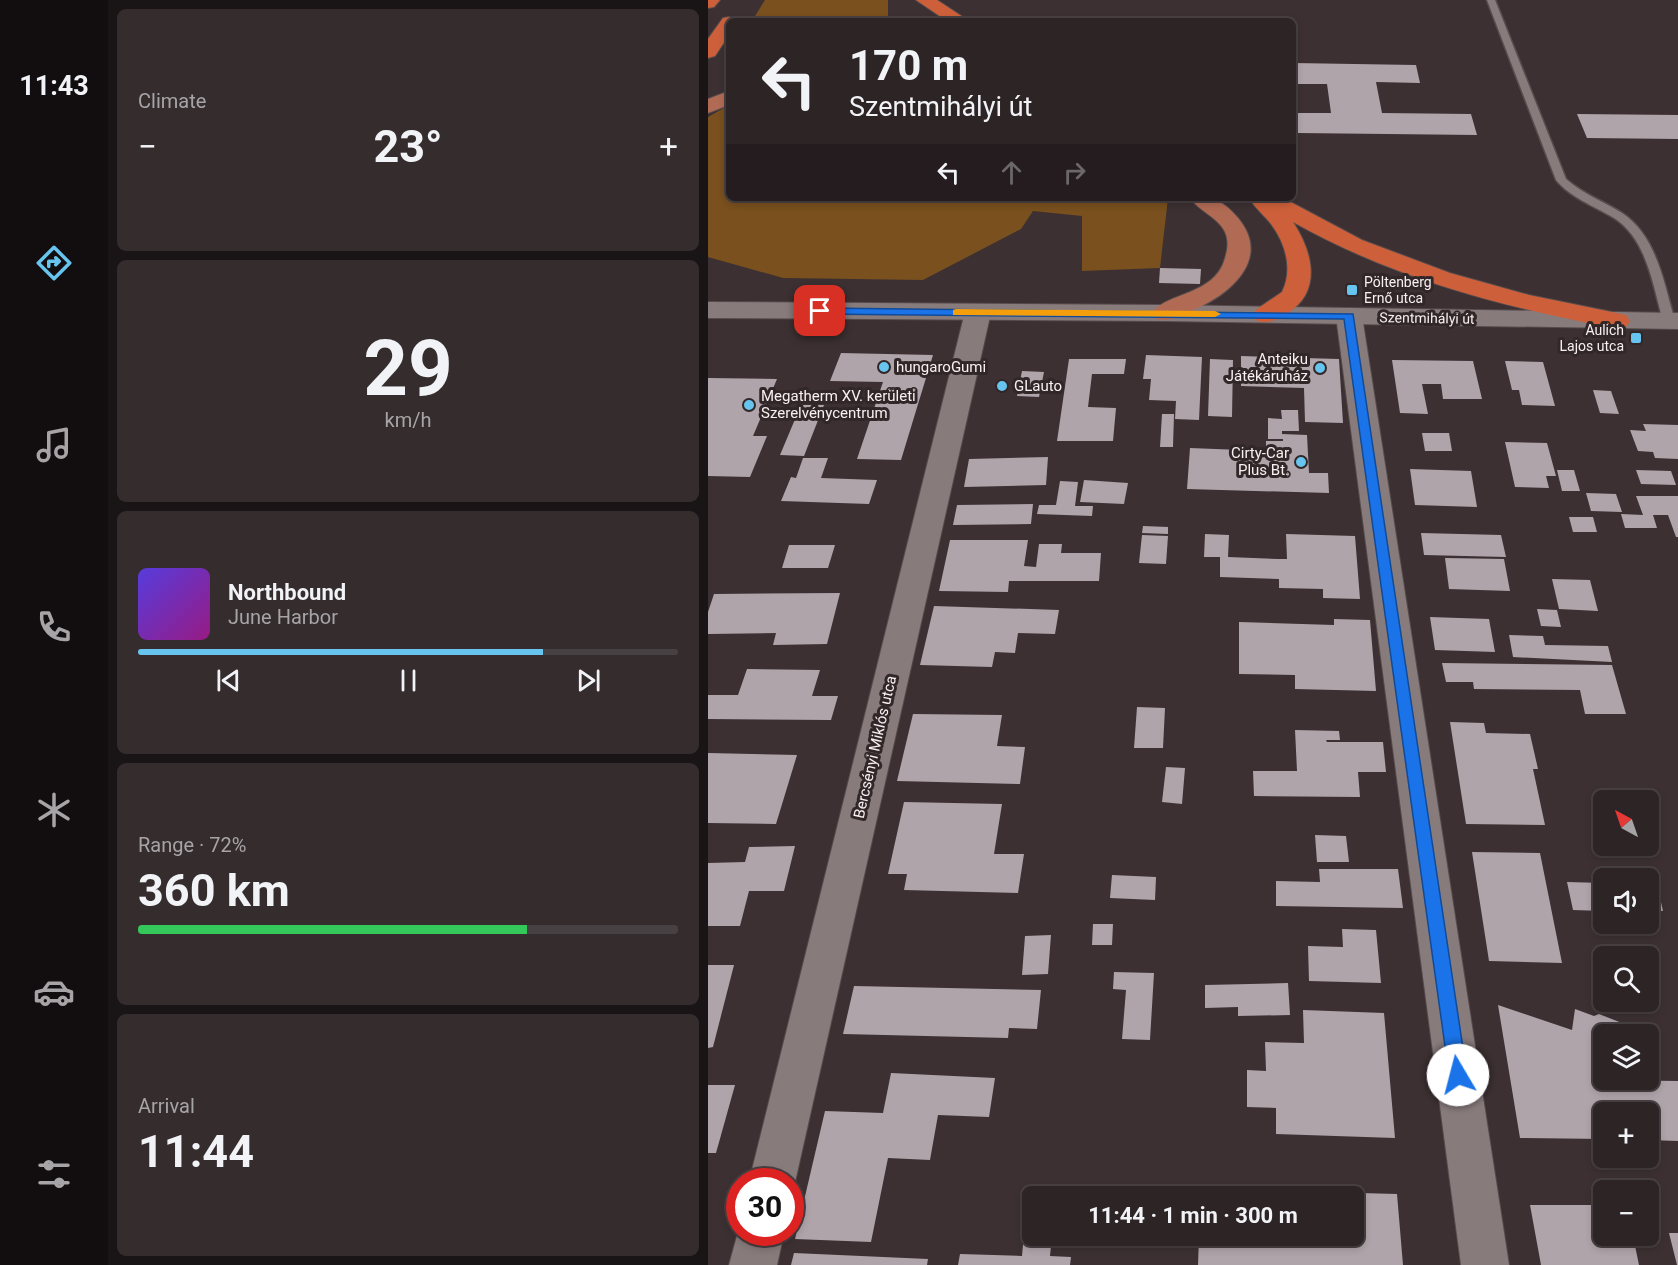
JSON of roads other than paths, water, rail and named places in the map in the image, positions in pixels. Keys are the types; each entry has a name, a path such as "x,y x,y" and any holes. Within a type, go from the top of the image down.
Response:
{"highway":[{"path":"925,0 955,18"},
{"path":"708,52 726,27"},
{"path":"1262,201 1269,207 1291,238 1300,277 1293,295 1266,315"},
{"path":"1273,201 1352,244 1385,259 1444,280 1527,304 1617,321"}],"main road":[{"path":"708,107 726,98"},
{"path":"1165,314 1198,300 1218,287 1234,268 1238,257 1240,242 1234,227 1205,201"}],"street":[{"name":"Szentmihályi út","path":"708,310 1673,321"},
{"name":"Bercsényi Miklós utca","path":"775,1168 978,312"},
{"path":"1349,316 1485,1265"},
{"path":"753,1265 757,1246"}],"lane":[{"path":"1491,0 1561,180 1573,192 1621,218 1636,230 1673,321"}],"place":[{"name":"Pöltenberg Ernő utca","path":"1352,290"},
{"name":"Aulich Lajos utca","path":"1636,338"},
{"name":"hungaroGumi","path":"884,367"},
{"name":"Anteiku Játékáruház","path":"1320,368"},
{"name":"GLauto","path":"1002,386"},
{"name":"Megatherm XV. kerületi Szerelvénycentrum","path":"749,405"},
{"name":"Cirty-Car Plus Bt.","path":"1301,462"}]}
